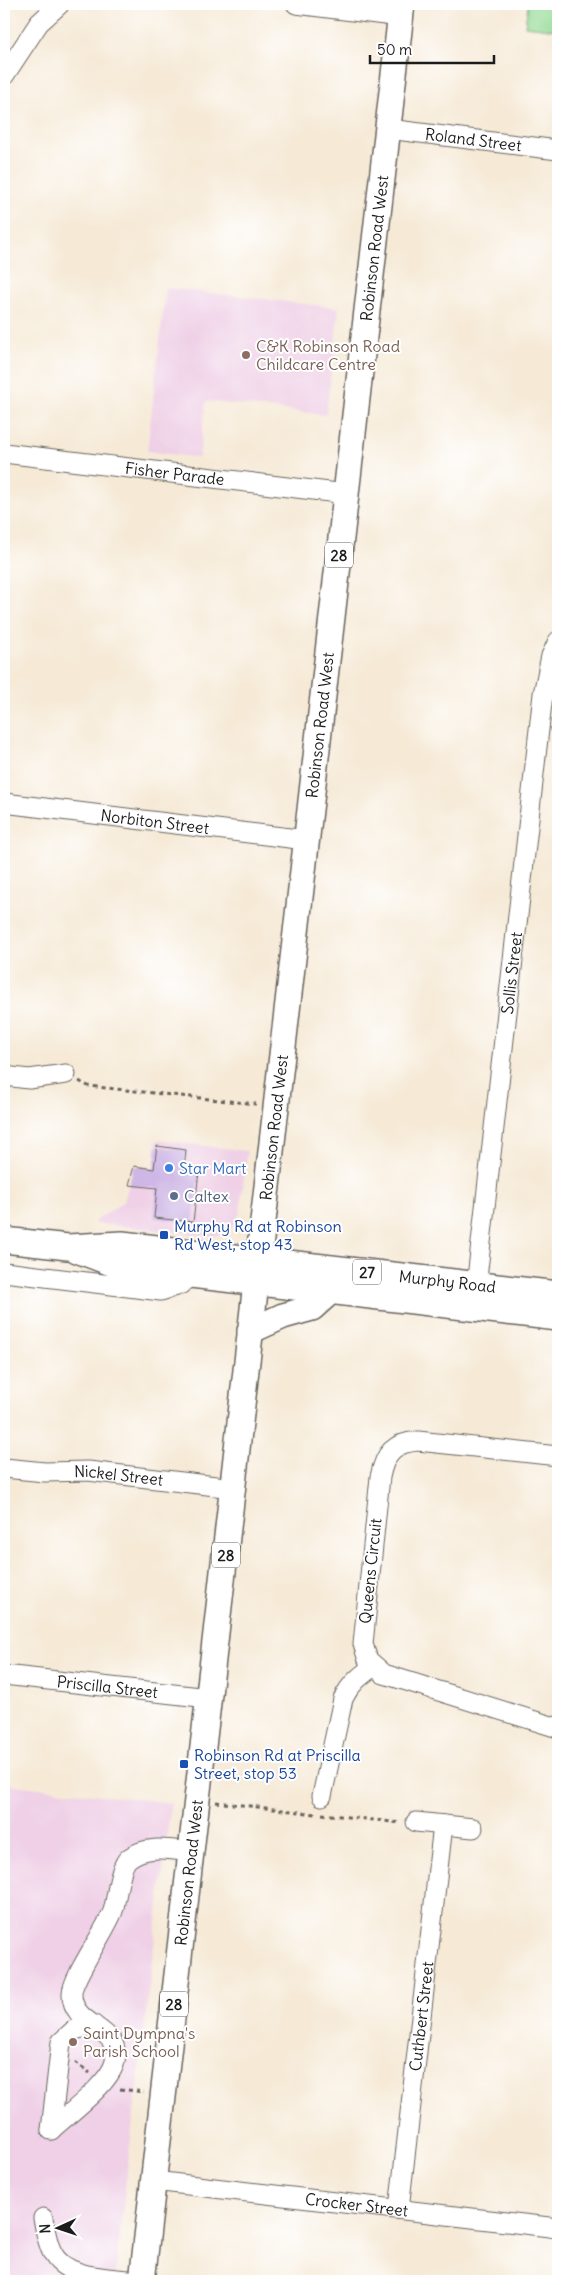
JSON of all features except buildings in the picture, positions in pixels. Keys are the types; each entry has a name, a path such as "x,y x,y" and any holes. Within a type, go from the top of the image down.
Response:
{"main road":[{"name":"Robinson Road West","path":"142,2281 402,10"},
{"name":"Murphy Road","path":"4,1240 68,1247 122,1244 257,1271 331,1291 475,1296 558,1294"},
{"name":"Murphy Road","path":"68,1247 114,1264 191,1275 257,1271 475,1296 558,1318"},
{"path":"250,1331 283,1316 312,1308 331,1291"}],"street":[{"path":"4,76 38,23 60,4"},
{"path":"296,4 402,10"},
{"name":"Roland Street","path":"388,129 558,150"},
{"name":"Fisher Parade","path":"4,453 346,494"},
{"name":"Sollis Street","path":"475,1296 543,694 552,656 558,641"},
{"name":"Norbiton Street","path":"4,803 306,840"},
{"path":"4,1076 34,1079 66,1074"},
{"path":"4,1272 161,1290 180,1285 191,1275"},
{"name":"Queens Circuit","path":"374,1666 365,1653 363,1631 380,1477 385,1459 392,1450 400,1444 418,1441 558,1456"},
{"name":"Nickel Street","path":"4,1468 45,1472 88,1471 233,1488"},
{"path":"322,1796 343,1699 348,1688 356,1679 374,1666 384,1674 395,1678 558,1728"},
{"name":"Priscilla Street","path":"4,1675 210,1698"},
{"path":"416,1822 473,1828"},
{"name":"Cuthbert Street","path":"399,2209 443,1825"},
{"path":"94,2025 74,2030 61,2042 51,2130 100,2084 115,2063 114,2048 108,2034 77,2012 74,2007 72,1991 76,1979 112,1913 126,1860 137,1852 150,1849 192,1852"},
{"name":"Crocker Street","path":"154,2181 558,2228"},
{"path":"43,2218 52,2254 66,2268 78,2273 138,2281"}],"path":[{"path":"66,1074 88,1086 276,1107"},
{"path":"198,1800 407,1824 416,1822"},
{"path":"67,2062 76,2062 93,2074"},
{"path":"121,2089 144,2092"}],"shaded area":[{"name":"C&K Robinson Road Childcare Centre","path":"166,288 339,308 326,415 206,401 199,458 147,451"},
{"path":"157,1140 247,1151 240,1211 235,1224 226,1233 213,1236 93,1223 124,1201 134,1166 154,1169"},
{"name":"Saint Dympna's Parish School","path":"4,1784 171,1803 114,2281 4,2281"}],"green space":[{"path":"528,4 558,4 558,30 525,26"}],"place":[{"name":"C&K Robinson Road Childcare Centre","path":"246,355"},
{"name":"Star Mart","path":"169,1168"},
{"name":"Caltex","path":"174,1196"},
{"name":"Murphy Rd at Robinson Rd West, stop 43","path":"164,1235"},
{"name":"Robinson Rd at Priscilla Street, stop 53","path":"184,1764"},
{"name":"Saint Dympna's Parish School","path":"73,2042"}]}
